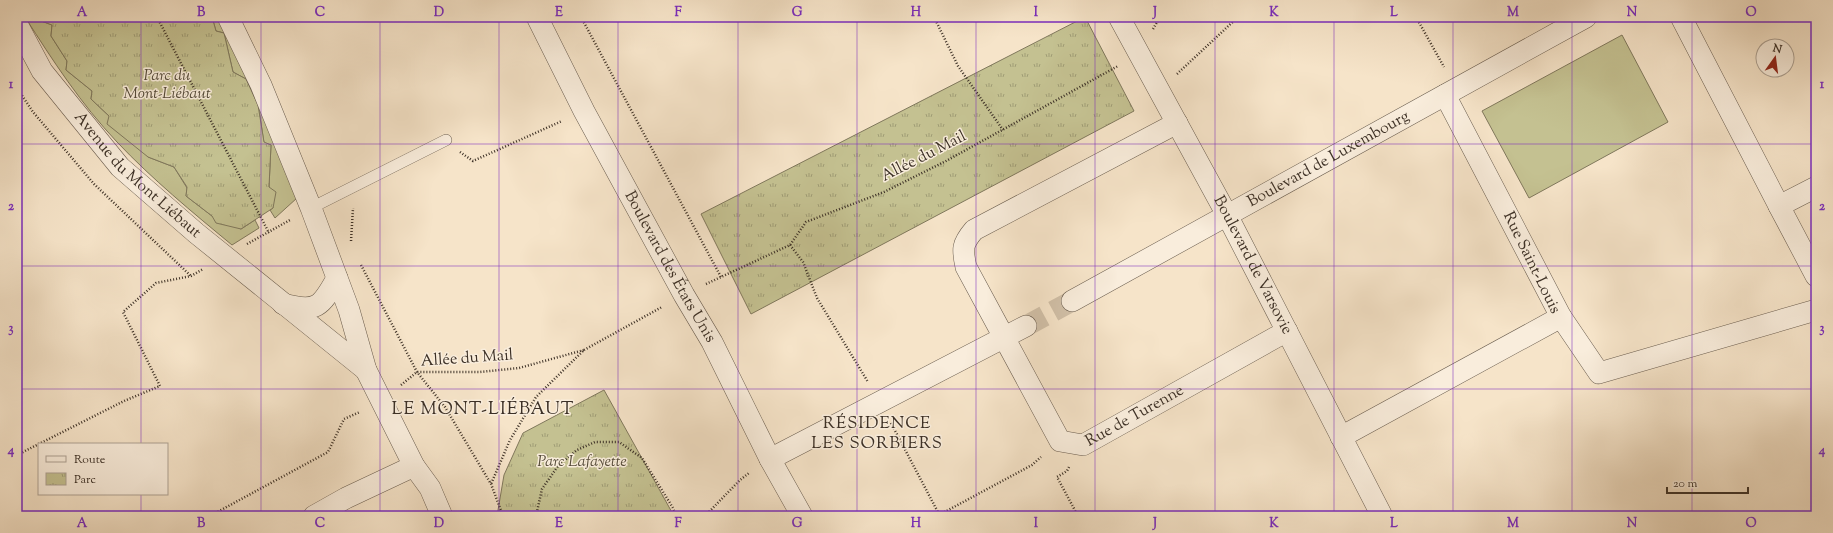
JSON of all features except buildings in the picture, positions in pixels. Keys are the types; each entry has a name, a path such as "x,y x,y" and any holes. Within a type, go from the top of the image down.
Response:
{"street":[{"name":"Avenue du Mont Liébaut","path":"228,17 261,85 311,208 349,310 366,370 414,466 430,488 442,516"},
{"name":"Boulevard des États Unis","path":"536,17 584,111 684,295 712,342 770,459 802,516"},
{"name":"Boulevard de Varsovie","path":"1120,17 1227,215 1382,516"},
{"name":"Boulevard de Luxembourg","path":"1072,301 1586,17"},
{"path":"1681,17 1816,276"},
{"name":"Avenue du Mont Liébaut","path":"17,24 42,71 120,167 196,233 225,255 282,304 366,370"},
{"name":"Rue Saint-Louis","path":"1341,437 1561,317 1450,92"},
{"name":"Rue de Turenne","path":"1177,123 974,230 965,241 963,252 966,267 1060,441 1083,445 1287,332"},
{"path":"1779,206 1816,187"},
{"name":"Avenue du Mont Liébaut","path":"282,304 302,309 319,305 328,295 337,278"},
{"path":"1561,317 1599,373 1816,310"},
{"path":"770,459 1026,326"},
{"path":"314,516 346,498 414,466"}],"lane":[{"path":"311,208 446,140"}],"path":[{"path":"156,17 269,233"},
{"name":"Allée du Mail","path":"581,17 721,277 790,245 806,222 884,192 1002,130 1140,54"},
{"path":"934,17 958,66 1002,130"},
{"path":"1158,21 1187,17"},
{"path":"1159,91 1238,17"},
{"path":"1416,17 1450,92"},
{"path":"17,88 33,112 94,184 191,276"},
{"path":"446,140 473,161 584,111"},
{"path":"350,246 355,185"},
{"path":"41,443 124,401 160,386 123,312 156,283 191,276 225,255 269,233 311,208"},
{"path":"357,259 416,372 446,407 491,484 503,516"},
{"name":"Allée du Mail","path":"210,516 328,452 344,420 382,401 416,372 480,372 519,368 584,350 684,295"},
{"name":"Allée du Mail","path":"491,484 510,440 536,397 584,350"},
{"path":"939,515 1032,465 1060,441"},
{"path":"536,516 542,489 558,466 578,450 594,442 619,442 642,458 673,508 676,516"},
{"path":"17,455 38,444"},
{"path":"1078,516 1058,477 1067,471 1083,445"},
{"path":"706,516 740,480 770,459"}],"green space":[{"path":"25,17 35,17 36,19 52,25 51,36 67,61 66,70 92,91 91,99 148,157 174,167 187,188 186,196 212,216 241,229 255,220 259,228 232,245 158,182 130,156 91,113 57,66"},
{"name":"Parc du Mont-Liébaut","path":"35,17 212,17 216,31 224,33 233,72 246,79 258,105 264,142 271,145 269,187 276,192 273,208 241,229 216,223 212,216 186,196 187,187 174,167 148,157 107,124 109,116 91,99 92,91 66,70 67,61 51,36 52,25 36,19"},
{"path":"212,17 222,17 297,198 275,218 270,210 273,208 269,187 271,145 264,143 258,104 246,79 233,72 224,33 216,31"},
{"path":"1085,17 1134,111 751,314 701,214"},
{"path":"1622,35 1668,122 1529,198 1482,111"},
{"name":"Parc Lafayette","path":"604,390 674,516 497,516 504,475 523,433"}],"tunnel":[{"path":"1026,326 1072,301"}],"district":[{"name":"LE MONT-LIÉBAUT","path":"483,410"},
{"name":"RÉSIDENCE LES SORBIERS","path":"877,434"}]}
